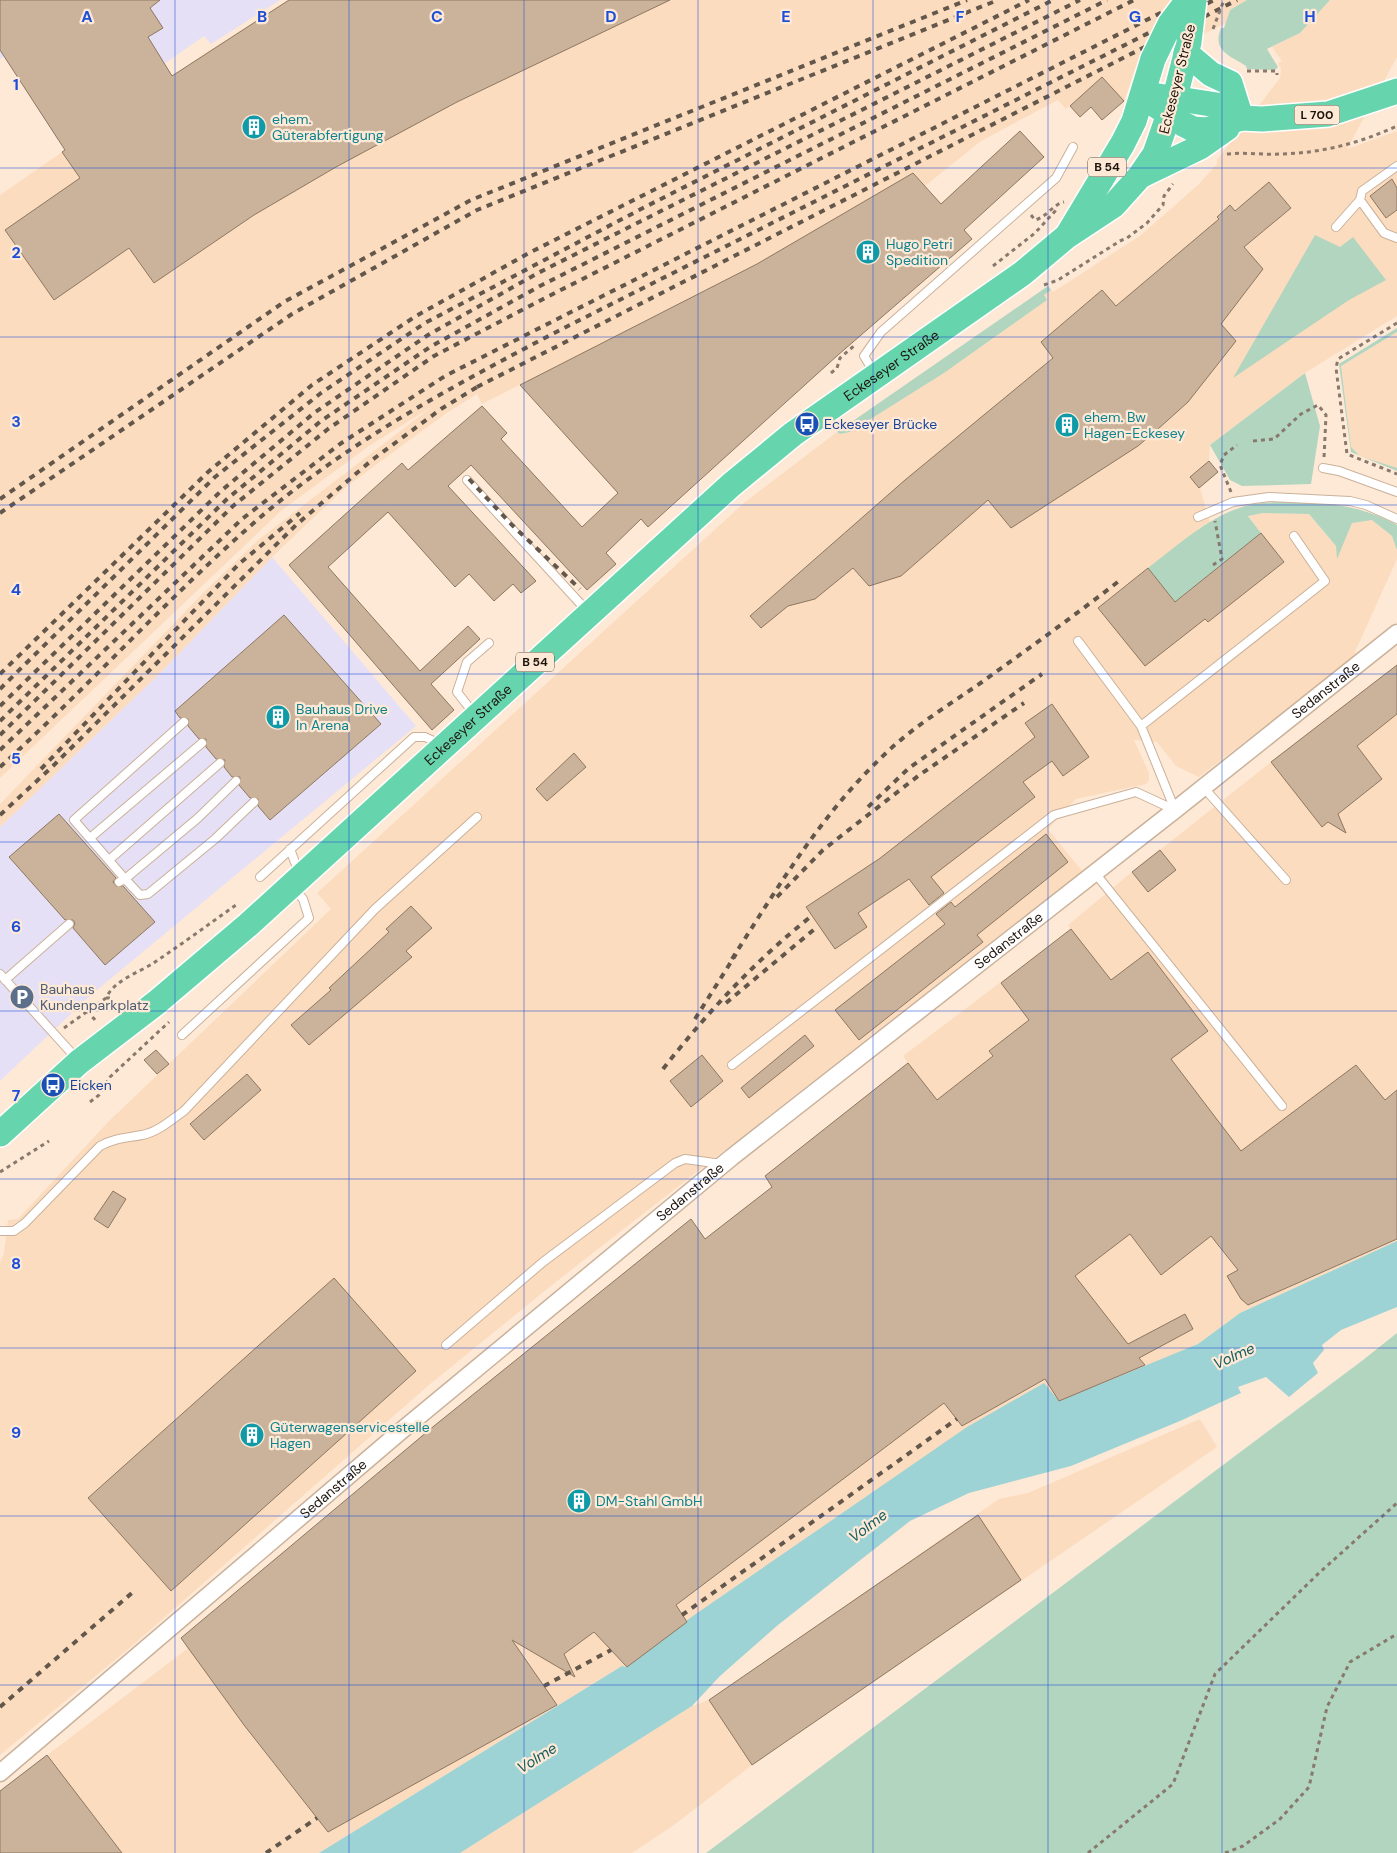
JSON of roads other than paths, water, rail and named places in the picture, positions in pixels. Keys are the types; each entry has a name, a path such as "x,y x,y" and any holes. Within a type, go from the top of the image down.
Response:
{"main road":[{"name":"Eckeseyer Straße","path":"1067,236 1123,143 1142,96 1153,59 1170,24 1188,0"},
{"name":"Eckeseyer Straße","path":"0,1134 80,1062 187,978 731,485 793,434 1023,273 1067,236 1114,205 1140,176 1162,137 1195,43 1194,0"},
{"path":"1140,176 1200,147 1241,118 1230,84 1211,74 1195,43"},
{"name":"L 700","path":"1142,96 1172,106 1193,129 1207,130 1241,118 1262,119 1328,114 1393,93"}],"street":[{"name":"Sedanstraße","path":"0,1773 401,1431 724,1164 1204,788 1397,633"}],"lane":[{"path":"876,376 864,356 881,332 1056,178 1073,147"},
{"path":"1336,227 1360,200 1362,191 1397,166"},
{"path":"1360,200 1384,233 1397,238"},
{"path":"1323,468 1339,471 1397,492"},
{"path":"467,480 589,613"},
{"path":"1198,517 1233,502 1269,497 1333,498 1366,505 1397,520"},
{"path":"1141,726 1325,581 1294,536"},
{"path":"1078,641 1141,726 1175,810"},
{"path":"476,717 458,692 467,662 489,643"},
{"path":"184,722 74,820 109,860 122,880 140,895 148,894 215,839 254,802"},
{"path":"260,876 414,737 425,737 444,746"},
{"path":"90,838 202,742"},
{"path":"109,860 220,763"},
{"path":"122,880 198,818 236,781"},
{"path":"1204,788 1286,880"},
{"path":"732,1065 1054,815 1136,792 1175,810"},
{"path":"0,1231 14,1231 25,1224 100,1146 109,1141 144,1135 164,1125 184,1111 375,910 477,818"},
{"path":"182,1034 309,918 295,881 290,849"},
{"path":"1094,873 1282,1106"},
{"path":"69,924 3,977 80,1062"},
{"path":"446,1345 543,1262 675,1163 685,1159 724,1164"}],"water":[{"name":"Volme","path":"1397,1241 1397,1307 1341,1330 1322,1345 1324,1350 1313,1363 1318,1373 1289,1397 1266,1377 1238,1387 1241,1393 1180,1421 1071,1466 969,1493 910,1521 778,1625 720,1676 692,1706 460,1853 319,1853 622,1666 627,1667 690,1618 967,1427 1044,1383 1059,1401 1198,1344 1240,1313"}],"railway":[{"path":"0,499 284,302 471,200 967,0"},
{"path":"0,513 292,314 477,210 998,0"},
{"path":"0,674 208,472 312,385 416,316 529,253 1029,0"},
{"path":"0,689 215,477 321,393 425,323 643,208 1053,0"},
{"path":"0,706 221,491 314,413 428,335 538,273 1080,0"},
{"path":"0,721 227,499 321,421 430,347 540,286 1107,0"},
{"path":"0,735 233,506 328,429 434,356 1134,0"},
{"path":"0,750 242,519 340,444 445,376 1186,0"},
{"path":"0,767 248,528 283,498 358,444 478,373 560,330 1214,0"},
{"path":"477,387 1237,0"},
{"path":"0,815 53,766 296,525 372,460 441,409 482,384"},
{"path":"469,479 512,525 580,589"},
{"path":"41,769 239,564 300,513"},
{"path":"732,959 784,878 821,826 862,777 885,754 920,725 1068,620 1119,581"},
{"path":"868,807 909,768 1042,674"},
{"path":"777,897 823,850 918,776 1024,703"},
{"path":"663,1069 697,1028 750,970 809,918"},
{"path":"726,1003 817,927"},
{"path":"695,1019 736,954"},
{"path":"682,1615 957,1419"},
{"path":"0,1707 133,1592"},
{"path":"544,1686 611,1650"},
{"path":"266,1853 317,1818"}],"place":[{"name":"ehem. Güterabfertigung","path":"254,127"},
{"name":"Hugo Petri Spedition","path":"868,252"},
{"name":"Eckeseyer Brücke","path":"807,424"},
{"name":"ehem. Bw Hagen-Eckesey","path":"1067,425"},
{"name":"Bauhaus Drive In Arena","path":"278,717"},
{"name":"Bauhaus Kundenparkplatz","path":"22,997"},
{"name":"Eicken","path":"53,1085"},
{"name":"Güterwagenservicestelle Hagen","path":"252,1435"},
{"name":"DM-Stahl GmbH","path":"579,1501"}]}
